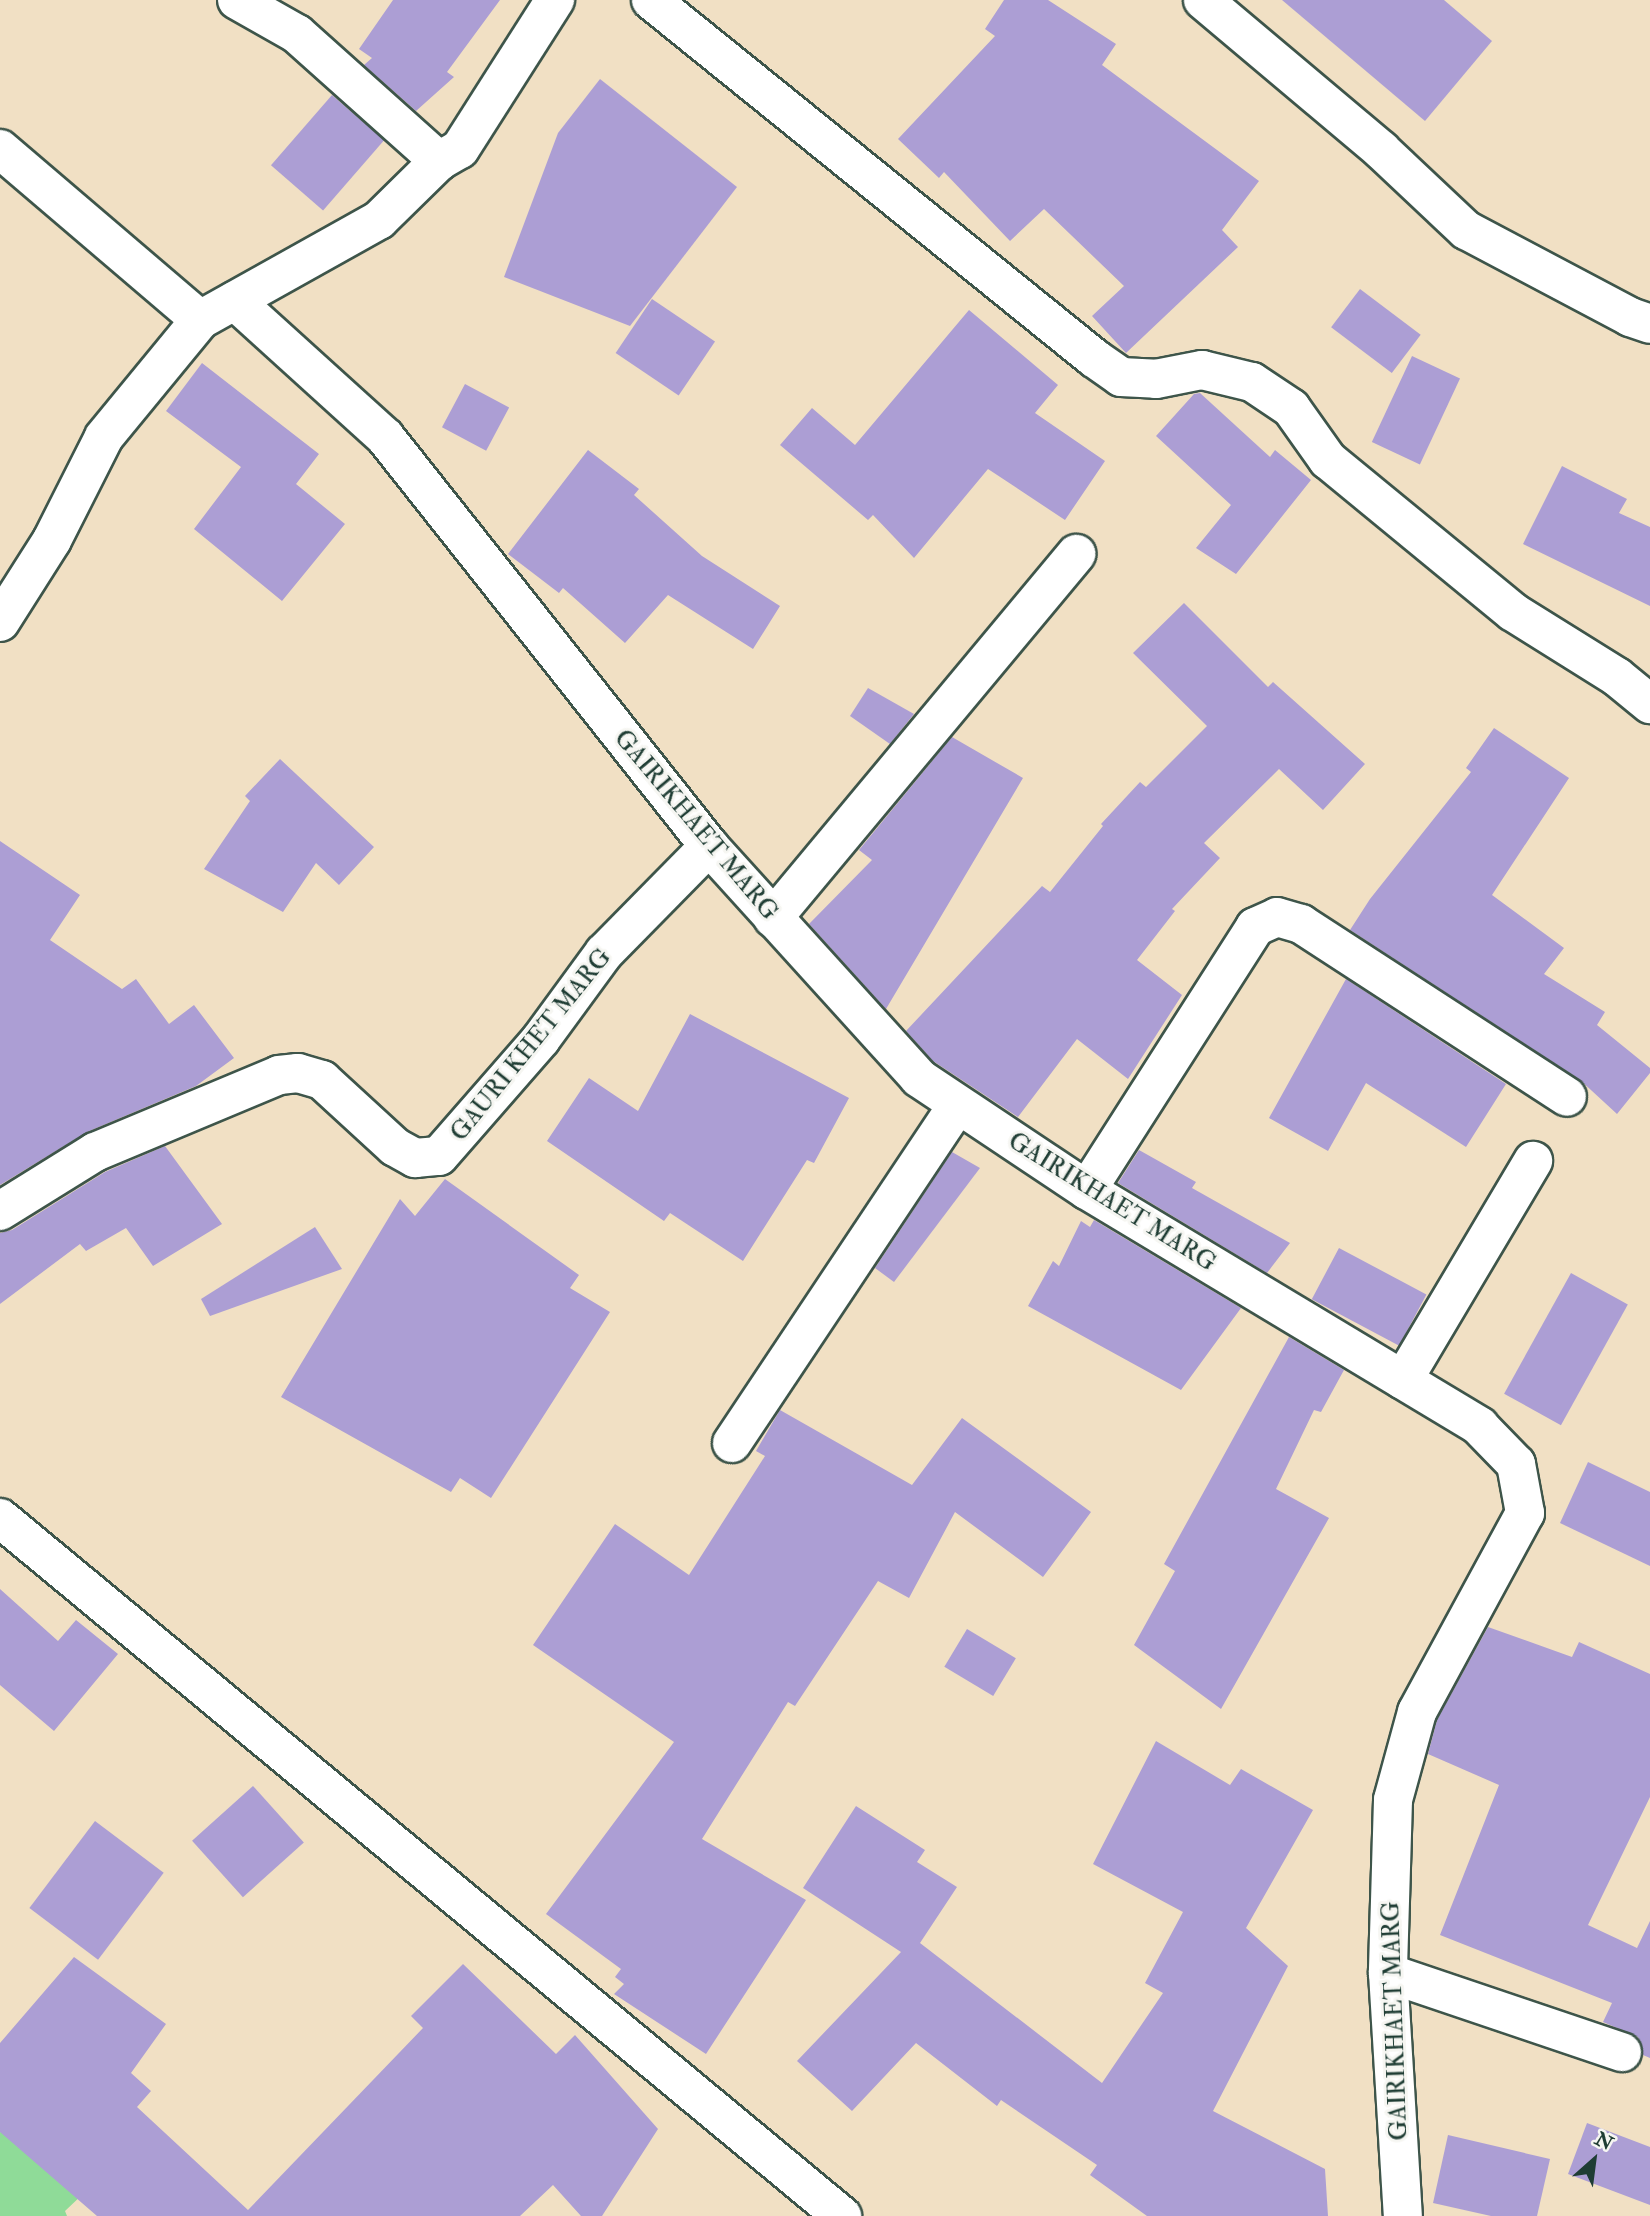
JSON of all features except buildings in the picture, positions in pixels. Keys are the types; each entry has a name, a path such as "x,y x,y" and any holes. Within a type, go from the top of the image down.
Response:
{"street":[{"path":"237,0 298,34 439,161"},
{"path":"0,622 52,540 104,437 200,320 379,220 439,161 460,149 555,0"},
{"path":"651,0 1094,358 1121,377 1156,379 1202,370 1252,382 1291,408 1328,460 1513,612 1617,677 1650,704"},
{"path":"1203,0 1381,150 1466,230 1630,317 1650,324"},
{"path":"0,149 200,320"},
{"name":"GAIRIKHAET MARG","path":"235,301 385,437 709,846 919,1078 1087,1190 1479,1426 1516,1464 1525,1513 1418,1712 1393,1800 1388,1973 1404,2216"},
{"path":"773,918 1076,554"},
{"name":"GAURI KHET MARG","path":"0,1211 95,1152 279,1075 298,1073 322,1080 395,1147 415,1158 439,1156 541,1039 604,953 709,846"},
{"path":"1087,1190 1255,927 1278,917 1301,924 1567,1097"},
{"path":"732,1443 957,1105"},
{"path":"1403,1380 1533,1161"},
{"path":"0,1518 842,2216"},
{"path":"1388,1973 1622,2052"}],"green space":[{"path":"0,2132 121,2158 65,2211 67,2216 0,2216"}]}
